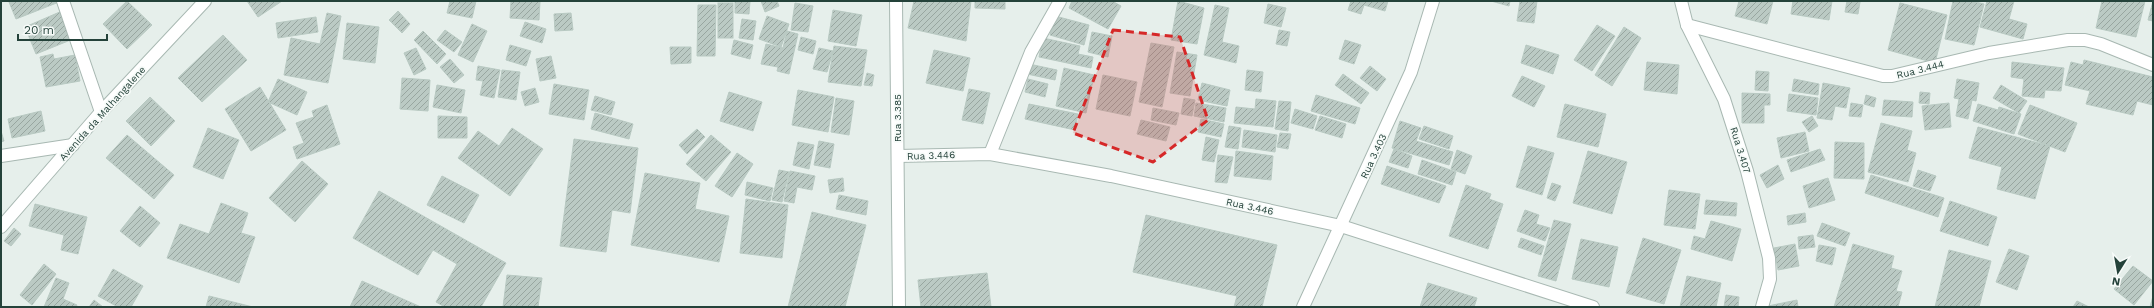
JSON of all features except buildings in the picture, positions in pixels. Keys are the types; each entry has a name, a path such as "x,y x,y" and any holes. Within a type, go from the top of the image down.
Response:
{"street":[{"path":"63,1 101,112"},
{"name":"Avenida da Malhangalene","path":"1,227 101,112 205,1"},
{"name":"Rua 3.385","path":"896,1 899,307"},
{"path":"990,154 1031,52 1060,1"},
{"name":"Rua 3.403","path":"1303,307 1411,72 1433,1"},
{"name":"Rua 3.407","path":"1681,1 1687,26 1724,99 1747,171 1769,258 1770,279 1762,307"},
{"name":"Rua 3.444","path":"1687,26 1883,76 1892,76 1989,53 2068,40 2085,40 2101,44 2153,65"},
{"path":"1,156 73,145"},
{"name":"Rua 3.446","path":"898,156 990,154 1111,176 1341,226 1593,307"}],"highlighted area":[{"path":"1113,30 1180,37 1208,120 1153,162 1073,133"}]}
